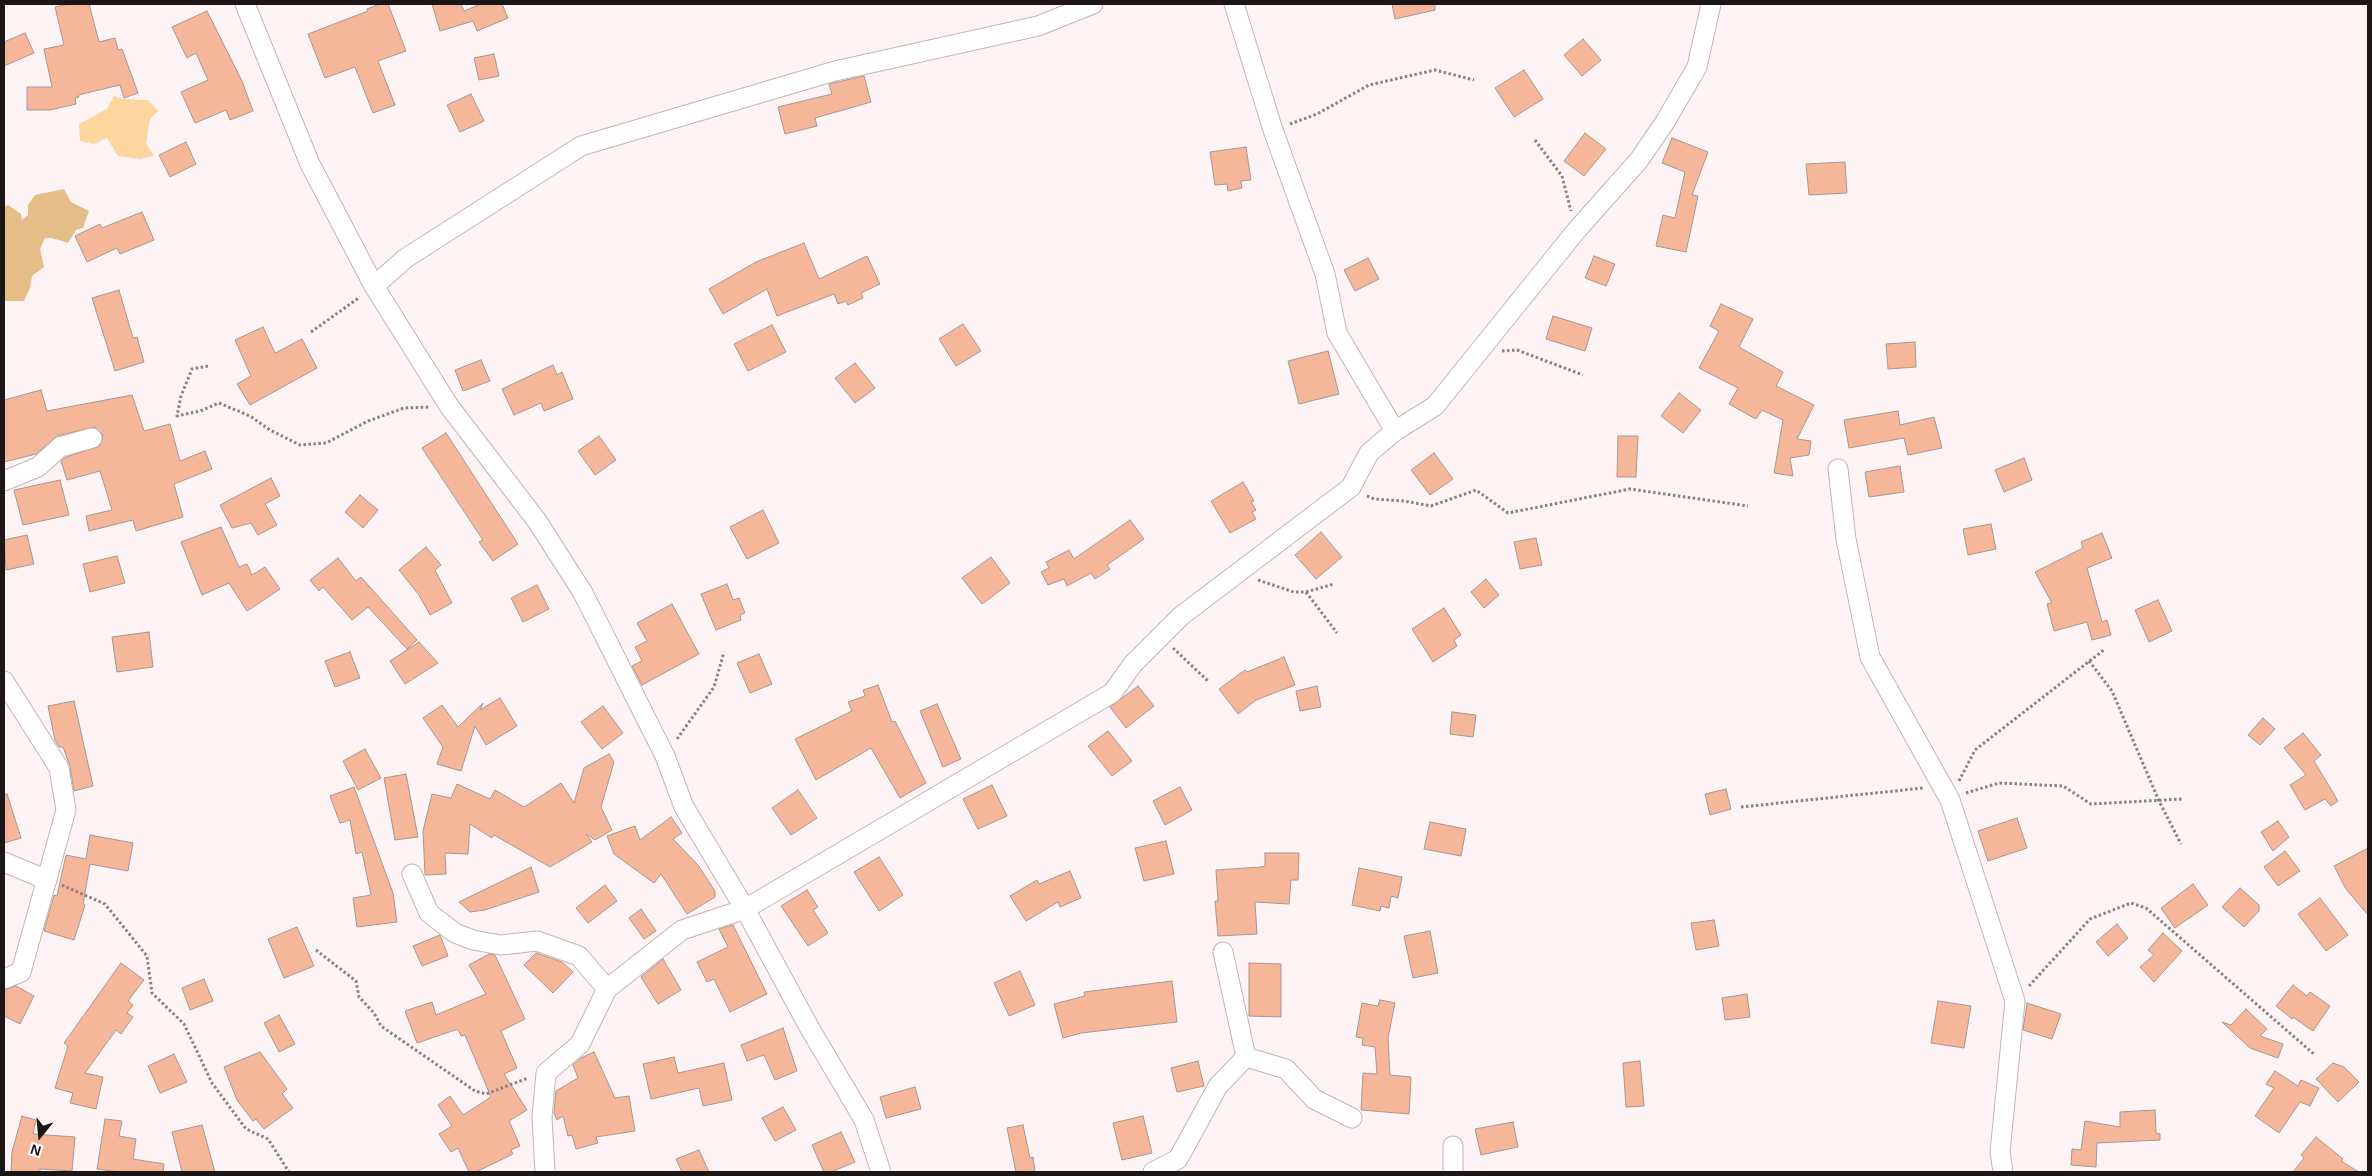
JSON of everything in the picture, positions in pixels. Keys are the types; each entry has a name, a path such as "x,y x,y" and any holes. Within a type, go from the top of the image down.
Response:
{"street":[{"path":"374,286 406,258 581,146 835,71 1038,26 1093,4"},
{"path":"1234,4 1273,130 1325,274 1338,332 1395,431"},
{"path":"545,1172 542,1117 546,1073 580,1044 607,989 682,930 745,910 1112,693 1133,664 1181,616 1351,487 1369,453 1395,431 1434,406 1576,231 1639,160 1665,122 1697,67 1711,4"},
{"path":"252,6 310,164 374,286 449,406 537,521 582,593 665,756 684,806 864,1120 881,1172"},
{"path":"4,481 38,467 60,447 92,438"},
{"path":"1838,469 1846,538 1870,656 1946,792 2015,1002 2000,1152 2003,1172"},
{"path":"4,681 59,768 66,810 21,972 4,979"},
{"path":"4,862 47,880"},
{"path":"412,874 429,913 455,933 473,940 501,945 537,941 579,956 607,989"},
{"path":"1223,952 1246,1057"},
{"path":"1246,1057 1286,1069 1314,1099 1352,1118"},
{"path":"1153,1172 1178,1159 1218,1086 1246,1057"},
{"path":"1453,1146 1453,1172"}],"path":[{"path":"1273,130 1317,114 1369,85 1435,70 1474,80"},
{"path":"1536,140 1562,176 1576,231"},
{"path":"311,332 374,286"},
{"path":"1471,362 1502,350 1517,350 1583,375"},
{"path":"208,366 192,369 181,396 177,416 200,411 219,403 250,416 270,430 300,444 326,443 368,421 404,408 449,406"},
{"path":"1351,487 1374,499 1404,500 1431,506 1476,490 1508,513 1630,489 1748,506"},
{"path":"1231,579 1248,577 1294,592 1306,592 1334,584"},
{"path":"1306,592 1337,633"},
{"path":"1156,642 1176,649 1208,681"},
{"path":"1946,792 1974,750 2105,649"},
{"path":"665,756 714,686 724,652"},
{"path":"2089,661 2112,691 2159,801 2181,844"},
{"path":"1741,807 1946,792 1999,783 2063,786 2091,804 2183,799"},
{"path":"47,880 106,904 147,956 152,993 184,1024 212,1083 246,1129 268,1139 289,1172"},
{"path":"2015,1002 2090,919 2131,903 2146,908 2315,1055"},
{"path":"316,950 356,981 359,997 374,1013 381,1026 475,1091 486,1094 546,1073"}],"shaded area":[{"path":"114,96 122,99 148,100 158,111 150,119 146,143 154,156 140,159 118,156 107,138 94,144 80,141 79,124 107,109"},
{"path":"64,189 71,202 89,211 83,228 76,230 68,243 45,238 40,249 44,267 32,276 30,288 24,301 6,301 4,299 4,207 8,205 21,214 22,220 28,215 28,205 35,195"}],"building":[{"path":"69,4 89,4 99,42 115,38 118,50 122,49 138,93 124,98 120,85 78,95 79,97 75,98 76,104 50,110 27,110 27,87 52,87 44,49 64,45 55,7"},
{"path":"380,4 388,4 406,51 378,61 395,105 373,113 355,67 325,78 308,34 368,11 367,9"},
{"path":"432,4 461,4 464,11 481,4 502,4 508,18 477,31 473,21 440,31"},
{"path":"1392,4 1435,4 1435,10 1395,19"},
{"path":"207,11 242,81 253,111 230,120 226,110 195,123 181,92 208,80 196,53 187,58 172,27"},
{"path":"25,33 34,53 4,66 4,42"},
{"path":"1583,39 1601,60 1582,76 1564,55"},
{"path":"494,54 499,76 479,80 474,58"},
{"path":"1524,70 1543,99 1514,117 1495,88"},
{"path":"864,76 871,102 815,118 817,126 785,134 778,107 832,94 829,84"},
{"path":"471,94 484,121 460,132 447,105"},
{"path":"1585,133 1606,149 1584,176 1564,161"},
{"path":"1672,138 1708,152 1692,195 1698,196 1686,252 1656,246 1663,215 1675,218 1685,172 1662,163"},
{"path":"186,142 196,164 170,177 159,155"},
{"path":"1246,147 1251,180 1241,181 1242,188 1228,191 1227,184 1215,185 1210,152"},
{"path":"1845,162 1847,193 1809,195 1806,164"},
{"path":"142,212 154,240 120,254 117,248 87,262 75,236 100,224 102,228"},
{"path":"804,243 819,279 867,256 880,284 861,293 863,298 848,305 846,301 838,304 834,294 777,316 767,289 723,314 709,289 756,262"},
{"path":"1594,256 1615,264 1606,286 1585,278"},
{"path":"1368,258 1379,279 1355,291 1344,270"},
{"path":"119,290 133,338 137,337 144,362 115,371 92,298"},
{"path":"1721,304 1753,319 1739,347 1783,372 1776,386 1814,405 1797,439 1811,441 1809,455 1790,458 1793,476 1774,473 1783,420 1762,410 1756,419 1729,404 1738,388 1699,368 1719,331 1710,326"},
{"path":"1553,316 1592,328 1585,351 1546,339"},
{"path":"963,324 981,351 956,366 939,339"},
{"path":"772,325 786,352 748,371 734,344"},
{"path":"263,327 275,353 302,339 317,368 250,405 237,384 251,376 235,340"},
{"path":"1915,342 1916,367 1888,369 1886,344"},
{"path":"1328,351 1339,394 1299,404 1288,361"},
{"path":"481,360 490,381 463,391 455,370"},
{"path":"855,363 875,388 855,403 835,378"},
{"path":"553,365 557,375 562,372 573,399 544,411 541,403 514,415 502,389"},
{"path":"41,390 47,411 132,395 144,431 170,424 180,461 205,451 212,469 174,484 183,517 136,531 133,520 89,531 86,516 112,510 100,471 67,480 61,461 66,457 100,446 103,435 95,427 57,436 36,454 4,462 4,400"},
{"path":"1679,393 1701,410 1683,433 1661,416"},
{"path":"1898,411 1900,425 1934,417 1942,448 1908,455 1904,438 1849,448 1844,420"},
{"path":"446,433 518,544 493,561 479,542 483,540 422,448"},
{"path":"599,436 616,460 595,475 578,451"},
{"path":"1618,436 1638,436 1636,477 1617,477"},
{"path":"1434,453 1453,479 1430,495 1411,470"},
{"path":"2024,458 2032,480 2004,492 1995,470"},
{"path":"1900,466 1904,492 1869,497 1865,472"},
{"path":"271,478 280,496 265,504 277,525 258,535 251,523 232,528 220,505"},
{"path":"60,480 69,515 23,525 14,490"},
{"path":"1243,482 1254,501 1251,502 1256,510 1252,512 1256,519 1230,533 1211,501"},
{"path":"360,495 378,510 363,528 345,512"},
{"path":"763,510 779,543 747,559 730,527"},
{"path":"1130,520 1144,539 1107,565 1110,569 1095,579 1091,573 1067,586 1064,579 1048,585 1041,572 1049,568 1046,562 1069,550 1074,559"},
{"path":"1991,524 1996,549 1968,555 1963,529"},
{"path":"221,527 239,567 247,564 252,575 265,567 280,589 247,611 229,583 202,595 181,542"},
{"path":"1321,532 1342,557 1316,579 1295,555"},
{"path":"2102,533 2112,558 2087,568 2102,622 2107,620 2111,635 2092,640 2087,622 2054,631 2047,604 2052,603 2035,572 2083,548 2081,542"},
{"path":"27,535 34,564 6,570 4,540"},
{"path":"1536,538 1542,565 1520,569 1514,542"},
{"path":"426,547 441,565 435,570 452,603 430,615 419,595 399,570"},
{"path":"117,556 125,583 90,592 83,564"},
{"path":"991,557 1010,583 982,604 962,578"},
{"path":"338,558 356,581 361,577 417,640 407,649 368,607 352,620 323,587 319,591 310,580"},
{"path":"1486,579 1499,595 1484,608 1471,592"},
{"path":"727,584 733,600 739,598 745,613 740,615 741,620 716,630 701,594"},
{"path":"537,585 549,609 523,622 511,598"},
{"path":"2158,600 2172,631 2149,642 2135,610"},
{"path":"672,604 699,654 642,685 632,666 642,661 635,647 647,641 637,623"},
{"path":"1444,608 1461,635 1454,640 1457,646 1433,662 1412,629"},
{"path":"149,632 153,667 117,672 112,637"},
{"path":"419,642 438,663 405,684 390,661"},
{"path":"350,652 360,678 335,687 325,661"},
{"path":"759,654 772,684 750,693 737,663"},
{"path":"1284,657 1295,685 1256,700 1238,714 1219,689 1245,670 1247,672"},
{"path":"878,685 892,722 895,721 926,783 900,798 871,748 816,780 795,739 852,711 848,702 865,696 863,690"},
{"path":"1138,686 1154,706 1126,728 1110,707"},
{"path":"1317,686 1321,707 1300,711 1296,691"},
{"path":"500,698 517,726 486,745 475,726 461,771 437,764 443,747 423,718 442,705 458,727 483,703 480,710"},
{"path":"74,701 93,786 74,791 70,766 63,747 59,747 55,740 48,706"},
{"path":"937,704 961,759 943,767 920,711"},
{"path":"603,706 623,733 602,749 581,722"},
{"path":"1452,712 1476,715 1473,737 1450,734"},
{"path":"2263,718 2275,729 2260,745 2248,735"},
{"path":"1108,731 1132,761 1112,776 1088,746"},
{"path":"2303,733 2321,755 2314,761 2338,801 2331,806 2325,799 2305,810 2290,785 2306,775 2284,748"},
{"path":"365,749 381,778 358,790 343,761"},
{"path":"609,754 614,762 601,807 612,830 595,840 586,834 592,842 550,867 494,835 492,838 470,824 468,854 445,853 446,874 425,875 423,831 432,794 451,798 457,784 490,799 495,790 524,807 561,783 574,803 584,768"},
{"path":"406,774 418,837 395,840 384,778"},
{"path":"992,785 1007,816 978,829 963,799"},
{"path":"354,787 393,893 397,922 357,927 353,898 371,895 362,852 356,854 350,820 340,823 330,796"},
{"path":"1180,787 1192,810 1165,825 1153,801"},
{"path":"1726,789 1731,809 1710,815 1705,794"},
{"path":"798,790 817,818 791,835 772,808"},
{"path":"7,794 21,838 4,843 4,795"},
{"path":"671,817 682,833 673,839 698,865 715,891 715,897 687,914 661,874 654,883 614,854 607,836 635,826 640,840"},
{"path":"2017,818 2027,848 1988,861 1978,831"},
{"path":"2278,821 2289,837 2273,851 2261,832"},
{"path":"1430,822 1466,829 1461,856 1424,849"},
{"path":"90,835 133,843 128,871 90,864 83,904 85,905 74,940 44,931 54,895 57,896 66,855 86,859"},
{"path":"1166,841 1174,874 1144,881 1135,848"},
{"path":"2368,848 2368,915 2346,889 2334,866"},
{"path":"2285,851 2300,871 2278,886 2264,867"},
{"path":"1265,853 1299,853 1298,880 1291,880 1289,904 1255,902 1257,934 1218,936 1215,901 1218,901 1216,870 1265,866"},
{"path":"879,857 903,895 879,911 854,872"},
{"path":"531,867 539,892 485,910 470,912 459,902"},
{"path":"1359,868 1402,877 1398,898 1391,896 1389,908 1381,906 1380,911 1352,905"},
{"path":"1070,871 1081,898 1060,907 1058,902 1026,921 1010,896 1037,880 1039,884"},
{"path":"2193,884 2208,905 2175,928 2161,908"},
{"path":"605,885 617,901 588,923 576,908"},
{"path":"2240,888 2259,905 2259,911 2244,927 2222,907"},
{"path":"807,890 818,907 813,910 828,933 808,946 781,906"},
{"path":"2320,898 2348,935 2326,951 2298,914"},
{"path":"641,909 656,931 644,939 629,918"},
{"path":"1714,920 1719,946 1696,950 1691,923"},
{"path":"2117,924 2128,938 2108,956 2096,942"},
{"path":"733,925 767,994 730,1012 714,979 707,982 697,962 728,947 719,929"},
{"path":"297,927 314,966 284,978 268,939"},
{"path":"1430,931 1438,973 1413,978 1404,936"},
{"path":"2163,933 2182,951 2154,982 2140,967 2154,955 2148,950"},
{"path":"440,935 448,956 422,966 413,946"},
{"path":"536,953 562,962 573,972 553,993 524,965"},
{"path":"489,954 495,955 525,1019 501,1031 517,1068 504,1074 527,1110 509,1121 520,1146 511,1150 513,1154 476,1172 469,1172 458,1148 451,1152 439,1134 452,1126 438,1105 450,1096 463,1115 491,1097 465,1035 461,1036 458,1029 417,1043 405,1011 432,1002 436,1015 486,994 469,965"},
{"path":"663,959 681,990 658,1004 641,977"},
{"path":"121,963 144,980 128,1001 133,1005 127,1013 133,1017 121,1034 116,1030 85,1073 103,1077 96,1109 70,1103 73,1093 55,1088 68,1046 64,1043"},
{"path":"1249,963 1281,964 1281,1017 1249,1016"},
{"path":"1020,971 1035,1005 1009,1016 994,983"},
{"path":"204,979 213,1001 190,1010 182,988"},
{"path":"1172,981 1177,1022 1081,1033 1063,1038 1054,1004 1085,996 1084,992"},
{"path":"2293,985 2307,996 2310,992 2330,1006 2313,1031 2293,1017 2292,1019 2276,1006"},
{"path":"16,986 34,996 20,1024 4,1016 4,990"},
{"path":"1747,994 1750,1017 1725,1020 1722,998"},
{"path":"1380,1000 1395,1003 1388,1038 1390,1075 1411,1077 1409,1114 1361,1110 1363,1073 1377,1074 1375,1047 1362,1045 1363,1038 1356,1037 1362,1003 1378,1006"},
{"path":"1938,1001 1971,1006 1964,1048 1931,1043"},
{"path":"2027,1003 2061,1014 2052,1039 2023,1030"},
{"path":"2246,1009 2267,1029 2260,1036 2283,1044 2278,1058 2250,1048 2222,1022 2231,1025"},
{"path":"279,1015 295,1044 279,1052 264,1023"},
{"path":"783,1028 797,1071 775,1080 764,1055 747,1061 741,1045"},
{"path":"260,1052 287,1089 282,1094 293,1108 264,1129 256,1119 253,1121 237,1100 224,1067"},
{"path":"594,1052 615,1098 629,1096 635,1131 596,1137 598,1143 576,1149 572,1135 568,1136 563,1116 557,1120 554,1113 556,1091 578,1078 573,1065 581,1058"},
{"path":"174,1054 187,1082 160,1093 148,1066"},
{"path":"674,1057 678,1073 724,1063 732,1100 703,1106 699,1088 651,1099 643,1064"},
{"path":"1198,1061 1204,1086 1177,1092 1171,1068"},
{"path":"1640,1061 1644,1106 1626,1107 1623,1063"},
{"path":"2333,1063 2344,1067 2359,1082 2338,1102 2316,1079"},
{"path":"2275,1071 2298,1086 2301,1080 2319,1088 2310,1106 2300,1102 2279,1133 2255,1116 2274,1088 2266,1084"},
{"path":"915,1087 921,1109 886,1118 880,1097"},
{"path":"783,1107 796,1130 775,1141 762,1118"},
{"path":"2155,1110 2156,1133 2160,1134 2160,1140 2097,1143 2096,1167 2071,1165 2072,1149 2081,1150 2085,1121 2120,1127 2120,1112"},
{"path":"22,1116 36,1120 33,1134 75,1137 72,1171 40,1169 40,1172 11,1172 12,1152"},
{"path":"1143,1116 1152,1153 1122,1160 1113,1123"},
{"path":"105,1119 122,1121 119,1136 136,1139 133,1159 164,1164 163,1172 119,1172 97,1169"},
{"path":"1513,1122 1518,1147 1481,1155 1475,1129"},
{"path":"202,1125 215,1172 182,1172 172,1132"},
{"path":"1023,1125 1030,1158 1033,1157 1035,1172 1016,1172 1007,1128"},
{"path":"841,1132 855,1162 831,1172 824,1172 812,1145"},
{"path":"2316,1137 2343,1159 2341,1161 2359,1172 2293,1172 2304,1158 2301,1155"},
{"path":"699,1150 709,1172 682,1172 676,1159"}]}
